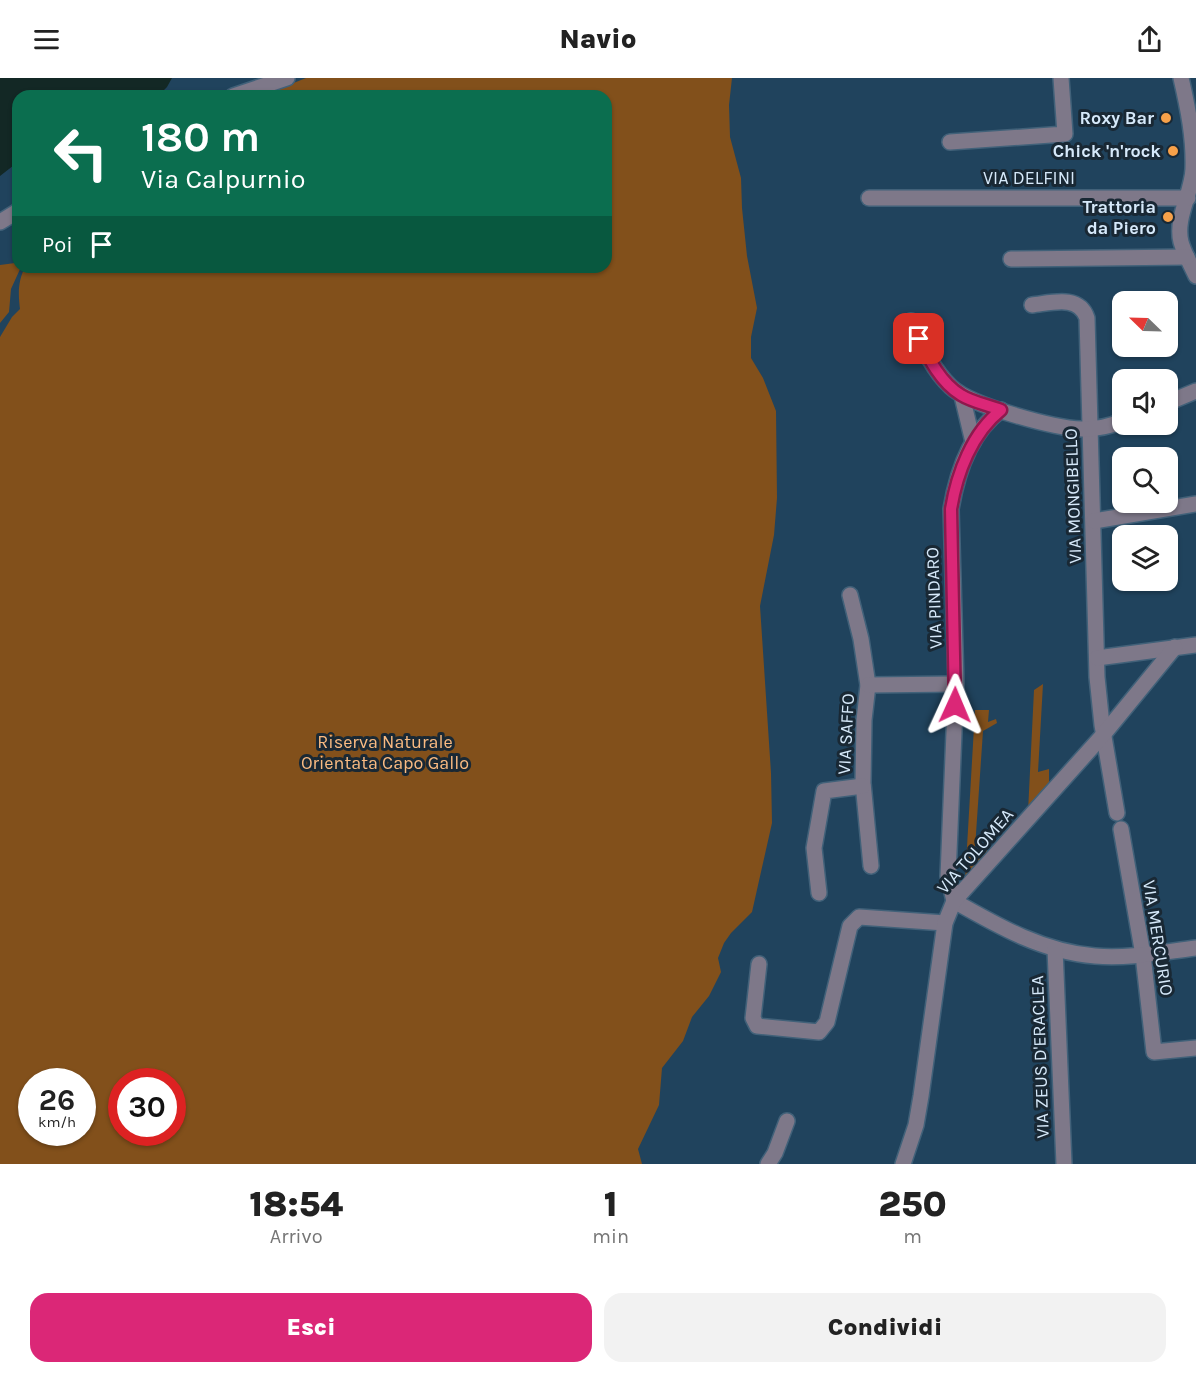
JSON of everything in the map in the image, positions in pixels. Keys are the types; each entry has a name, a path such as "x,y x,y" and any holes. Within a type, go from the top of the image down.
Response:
{"street":[{"path":"251,90 287,78"},
{"path":"950,142 1065,134 1061,78"},
{"path":"1181,78 1193,119 1193,171 1180,227 1181,243 1196,276"},
{"name":"VIA DELFINI","path":"869,198 1188,198"},
{"path":"1011,259 1187,257"},
{"name":"VIA MONGIBELLO","path":"1032,305 1065,301 1079,306 1084,312 1087,331 1091,429 1097,658 1104,735 1117,813"},
{"path":"911,321 937,372 962,396 1028,419 1065,427 1091,429 1112,425"},
{"path":"1178,398 1196,391"},
{"path":"962,396 973,442"},
{"name":"VIA PINDARO","path":"954,901 948,876 956,684 951,509 954,491 973,442 993,416 1001,410"},
{"path":"1094,521 1196,504"},
{"name":"VIA SAFFO","path":"850,595 861,639 868,685 864,720 863,786 871,866"},
{"path":"1097,658 1196,645"},
{"name":"VIA TOLOMEA","path":"903,1164 916,1125 945,923 954,901 1104,735 1175,648"},
{"name":"VIA SAFFO","path":"868,685 956,684"},
{"name":"VIA SAFFO","path":"819,893 814,848 824,791 863,786"},
{"name":"VIA MERCURIO","path":"1121,829 1143,954 1154,1053 1196,1048"},
{"path":"954,901 1011,932 1055,949 1095,957 1196,948"},
{"path":"759,964 753,1018 757,1026 819,1032 827,1022 850,926 859,917 945,923"},
{"name":"VIA ZEUS D'ERACLEA","path":"1055,949 1065,1164"},
{"path":"768,1164 775,1154 788,1121"}],"green space":[{"name":"Riserva Naturale Orientata Capo Gallo","path":"306,78 732,78 729,105 730,137 741,178 747,256 757,308 751,337 751,358 763,378 776,411 777,498 774,535 760,606 772,823 752,912 724,943 718,958 721,972 709,996 692,1017 683,1041 662,1068 659,1105 638,1149 642,1164 0,1164 0,337 12,317 20,309 19,287 23,273 612,273 612,90 276,90"},
{"path":"12,263 12,273 18,273 11,289 9,312 0,323 0,265"},
{"path":"1043,684 1038,772 1049,769 1049,788 1028,812 1034,690"},
{"path":"975,710 989,710 988,722 996,719 997,723 983,731 974,863 986,850 990,853 965,881"}],"shaded area":[{"path":"0,78 172,78 164,90 12,90 12,167 0,176"}],"place":[{"name":"Roxy Bar","path":"1166,118"},
{"name":"Chick 'n'rock","path":"1173,151"},
{"name":"Trattoria da Piero","path":"1168,217"}],"route":[{"path":"919,339 937,372 951,387 962,396 1001,410 993,416 973,442 954,491 951,509 955,705"}]}
